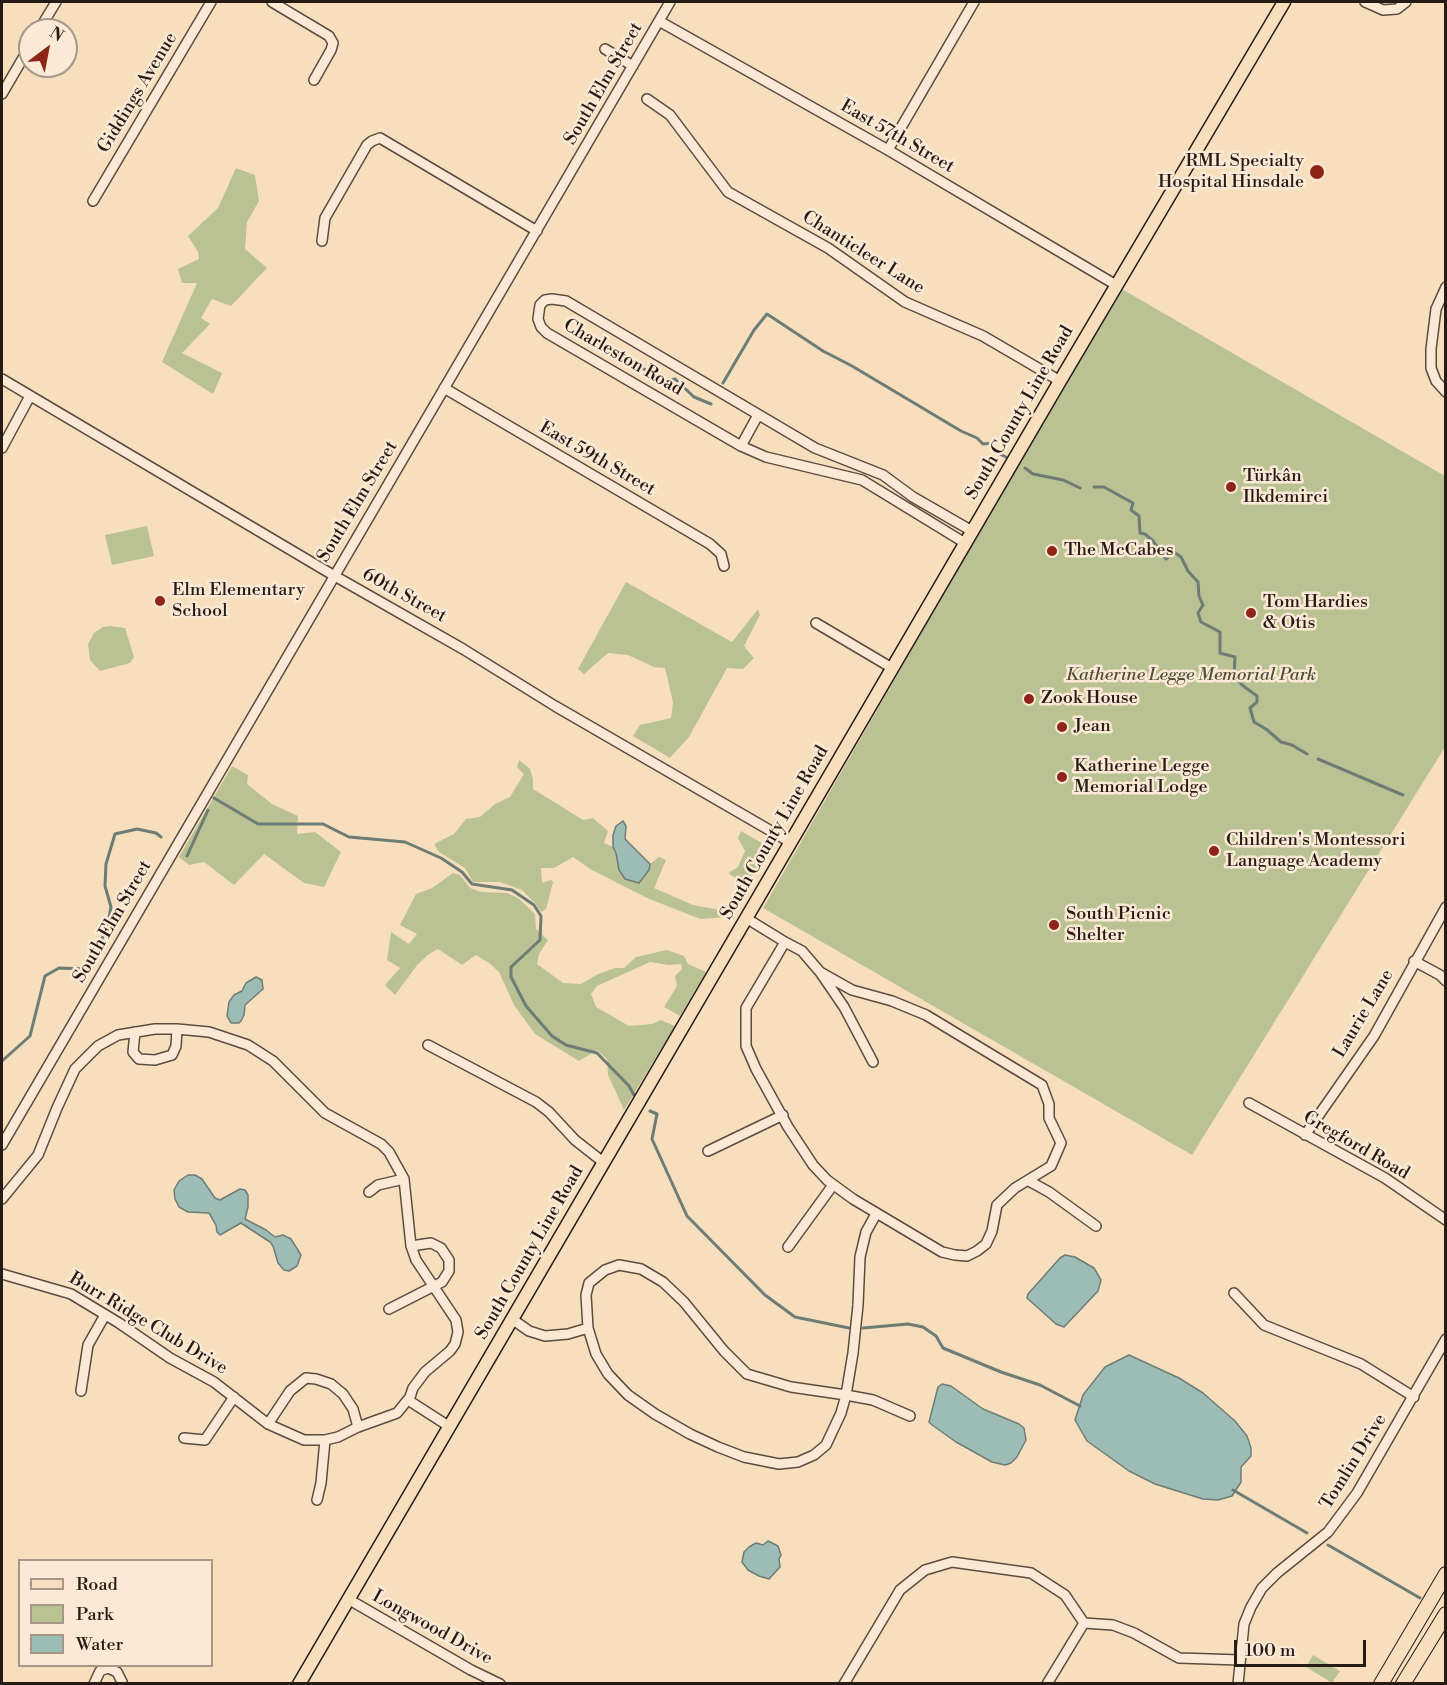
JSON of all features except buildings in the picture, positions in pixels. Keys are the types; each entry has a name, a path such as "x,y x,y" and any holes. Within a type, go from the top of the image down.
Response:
{"highway":[{"path":"1381,1683 1446,1574"},
{"path":"1403,1683 1446,1614"}],"main road":[{"name":"South County Line Road","path":"299,1683 1116,285 1284,2"}],"street":[{"path":"46,18 56,2"},
{"name":"Giddings Avenue","path":"93,201 211,2"},
{"path":"272,2 329,36 333,43 314,80"},
{"name":"South Elm Street","path":"2,1145 333,575 670,2"},
{"path":"888,150 974,2"},
{"path":"1365,2 1383,10 1397,9 1406,2"},
{"name":"East 57th Street","path":"659,21 888,150 1116,285"},
{"path":"605,49 633,66"},
{"path":"2,94 18,67"},
{"name":"Chanticleer Lane","path":"647,99 670,115 728,192 828,248 905,302 983,336 1060,381"},
{"path":"322,241 325,218 367,145 380,138 537,231"},
{"path":"1446,287 1436,309 1431,349 1431,368 1436,381 1446,392"},
{"name":"Charleston Road","path":"965,543 862,480 766,457 741,446 547,333 541,327 538,319 540,305 545,300 566,301 815,448 883,475 913,497 972,531"},
{"name":"60th Street","path":"2,379 790,842"},
{"name":"East 59th Street","path":"444,388 711,544 721,554 724,566"},
{"path":"2,448 30,396"},
{"path":"741,446 758,415"},
{"path":"816,623 892,668"},
{"name":"Laurie Lane","path":"1305,1135 1374,1036 1446,907"},
{"path":"746,918 802,951 820,972 844,1007 873,1062"},
{"path":"785,942 746,1008 746,1046 756,1069 813,1165 833,1185 876,1214 942,1251 967,1256 986,1244 992,1231 997,1205 1015,1188 1051,1167 1061,1143 1049,1118 1049,1104 1042,1085 926,1015 892,1001 852,990 820,972"},
{"path":"1414,961 1440,975 1446,981"},
{"path":"844,1007 852,990"},
{"path":"135,1032 134,1052 140,1059 155,1060 172,1055 176,1046 177,1029"},
{"name":"Burr Ridge Club Drive","path":"2,1199 38,1155 75,1069 98,1046 118,1035 135,1032 177,1029 209,1032 248,1045 273,1061 325,1113 381,1144 396,1162 404,1179 411,1246 416,1260 456,1320 458,1332 455,1344 450,1351 425,1371 408,1400 397,1413 338,1437 325,1440 304,1440 268,1424 214,1382 170,1358 71,1294 2,1274"},
{"path":"428,1045 536,1102 549,1112 574,1140 603,1162"},
{"name":"Gregford Road","path":"1249,1103 1385,1178 1446,1220"},
{"path":"708,1151 783,1115"},
{"path":"369,1192 378,1185 404,1179"},
{"path":"1029,1181 1049,1192 1096,1226"},
{"path":"788,1247 833,1185"},
{"path":"876,1214 867,1232 860,1257 858,1305 846,1395 832,1435 826,1444 814,1455 798,1462 778,1464 744,1457 718,1448 655,1414 628,1395 608,1374 596,1354 588,1328 586,1295 589,1283 605,1270 619,1265 641,1269 663,1282 684,1302 724,1351 747,1374 791,1387 846,1395 873,1400 910,1416"},
{"path":"389,1309 442,1282 449,1271 449,1260 441,1248 431,1243 411,1246"},
{"path":"1234,1293 1264,1325 1361,1364 1414,1397"},
{"path":"81,1391 88,1345 105,1315"},
{"path":"512,1319 529,1331 545,1335 568,1334 588,1328"},
{"name":"Tomlin Drive","path":"1238,1683 1244,1624 1262,1588 1328,1532 1357,1493 1446,1340"},
{"path":"268,1424 290,1390 306,1378 331,1384 343,1394 353,1409 358,1427"},
{"path":"184,1438 205,1440 234,1397"},
{"path":"408,1400 450,1427"},
{"path":"317,1500 325,1440"},
{"path":"844,1683 900,1590 925,1570 952,1562 1031,1573 1065,1595 1088,1623 1113,1625 1134,1633 1179,1658 1240,1660"},
{"name":"Longwood Drive","path":"348,1599 471,1670 500,1683"},
{"path":"1047,1683 1088,1623"},
{"path":"94,1683 100,1671 108,1668 117,1672 121,1683"}],"green space":[{"path":"236,168 255,175 259,201 247,222 245,249 267,268 231,306 212,299 201,318 210,324 182,353 222,373 213,394 162,362 197,283 182,283 178,269 199,259 198,252 188,236 218,208"},
{"name":"Katherine Legge Memorial Park","path":"1120,288 1445,476 1445,747 1192,1155 763,908"},
{"path":"147,526 154,556 112,565 105,535"},
{"path":"626,582 732,642 758,609 760,615 744,646 754,658 743,669 727,668 689,737 670,758 633,736 640,725 671,718 673,702 665,668 654,667 628,655 608,653 584,674 578,669"},
{"path":"103,627 125,628 134,657 130,663 100,671 90,660 88,644 94,633"},
{"path":"519,760 530,769 533,789 583,820 593,818 608,831 604,843 613,847 619,870 645,876 650,864 659,857 666,860 654,888 693,905 725,911 738,888 737,879 728,873 738,867 745,851 738,838 741,831 762,843 766,849 729,917 700,919 647,898 590,869 573,857 554,868 541,868 542,883 551,880 553,882 546,909 541,912 522,890 500,882 473,882 465,868 439,852 434,844 454,834 466,819 480,817 495,804 510,797 524,774 517,767"},
{"path":"232,766 248,775 247,784 272,804 298,816 297,834 315,832 341,852 324,887 304,883 264,854 234,885 204,862 189,865 179,857"},
{"path":"453,873 460,875 470,888 481,892 507,893 518,898 535,914 536,929 548,940 539,954 537,964 563,983 581,984 598,974 615,968 624,968 636,957 667,950 684,956 688,964 706,972 680,1016 664,1007 677,986 675,976 682,969 681,964 650,962 597,986 591,994 596,1007 629,1026 652,1024 661,1020 675,1026 624,1110 608,1075 607,1059 597,1050 579,1061 535,1034 514,1005 499,972 476,955 462,965 438,949 418,964 395,995 385,985 400,968 387,960 391,932 409,944 417,934 400,925 416,894 432,888"},
{"path":"1313,1655 1340,1671 1332,1683 1306,1667"}],"water":[{"path":"623,821 626,826 625,839 650,864 649,870 639,883 625,879 619,870 613,847 616,826"},
{"path":"256,977 262,980 263,989 245,1005 241,1021 231,1023 227,1016 229,1002 234,995 242,991 246,983"},
{"path":"188,1175 195,1175 202,1179 215,1198 220,1200 240,1189 245,1190 248,1195 248,1207 245,1219 275,1237 283,1235 291,1239 301,1255 297,1266 289,1271 284,1270 278,1263 270,1242 241,1223 220,1235 209,1213 188,1212 179,1207 174,1190 179,1181"},
{"path":"1065,1255 1075,1257 1094,1268 1101,1280 1098,1291 1064,1327 1056,1324 1027,1298 1028,1294"},
{"path":"1129,1355 1179,1378 1203,1393 1235,1421 1247,1436 1251,1456 1241,1467 1241,1482 1232,1496 1218,1500 1203,1499 1155,1484 1129,1471 1087,1441 1075,1420 1083,1395 1105,1367"},
{"path":"942,1384 951,1386 983,1409 1024,1428 1026,1440 1011,1463 1005,1465 992,1462 956,1442 929,1422 938,1387"},
{"path":"768,1541 778,1546 781,1555 780,1567 769,1579 748,1570 742,1562 744,1552 749,1547 756,1543 763,1545"}],"waterway":[{"path":"723,383 754,330 767,314 823,351 977,438 983,444 992,443 996,452 1006,457"},
{"path":"605,344 664,382 675,379 694,397 711,404"},
{"path":"1025,468 1033,474 1063,480 1080,488"},
{"path":"1094,487 1104,487 1133,503 1131,510 1139,516 1140,533 1153,541 1166,559 1174,552 1181,557 1188,571 1198,582 1199,596 1203,605 1198,613 1201,622 1220,632 1220,653 1235,657 1234,674 1242,685 1257,696 1257,702 1250,708 1254,722 1281,742 1292,745 1307,754"},
{"path":"1318,759 1403,795"},
{"path":"214,798 258,824 323,824 349,837 405,842 441,858 462,872 472,884 512,890 534,905 541,916 540,940 511,967 511,977 526,1006 552,1036 566,1045 597,1053 629,1086 634,1095"},
{"path":"187,856 208,810"},
{"path":"2,1061 30,1036 45,976 59,968 88,969 107,928 111,907 105,886 106,864 115,834 137,829 156,833 161,837"},
{"path":"650,1111 657,1114 652,1139 687,1216 765,1295 795,1317 849,1328"},
{"path":"863,1328 908,1324 923,1327 936,1336 943,1348 1040,1385 1080,1406"},
{"path":"1233,1490 1307,1533"},
{"path":"1328,1545 1420,1598"}],"place":[{"name":"RML Specialty Hospital Hinsdale","path":"1317,172"},
{"name":"Türkân Ilkdemirci","path":"1231,487"},
{"name":"The McCabes","path":"1052,551"},
{"name":"Elm Elementary School","path":"160,601"},
{"name":"Tom Hardies & Otis","path":"1251,613"},
{"name":"Zook House","path":"1029,699"},
{"name":"Jean","path":"1062,727"},
{"name":"Katherine Legge Memorial Lodge","path":"1062,777"},
{"name":"Children's Montessori Language Academy","path":"1214,851"},
{"name":"South Picnic Shelter","path":"1054,925"}]}
